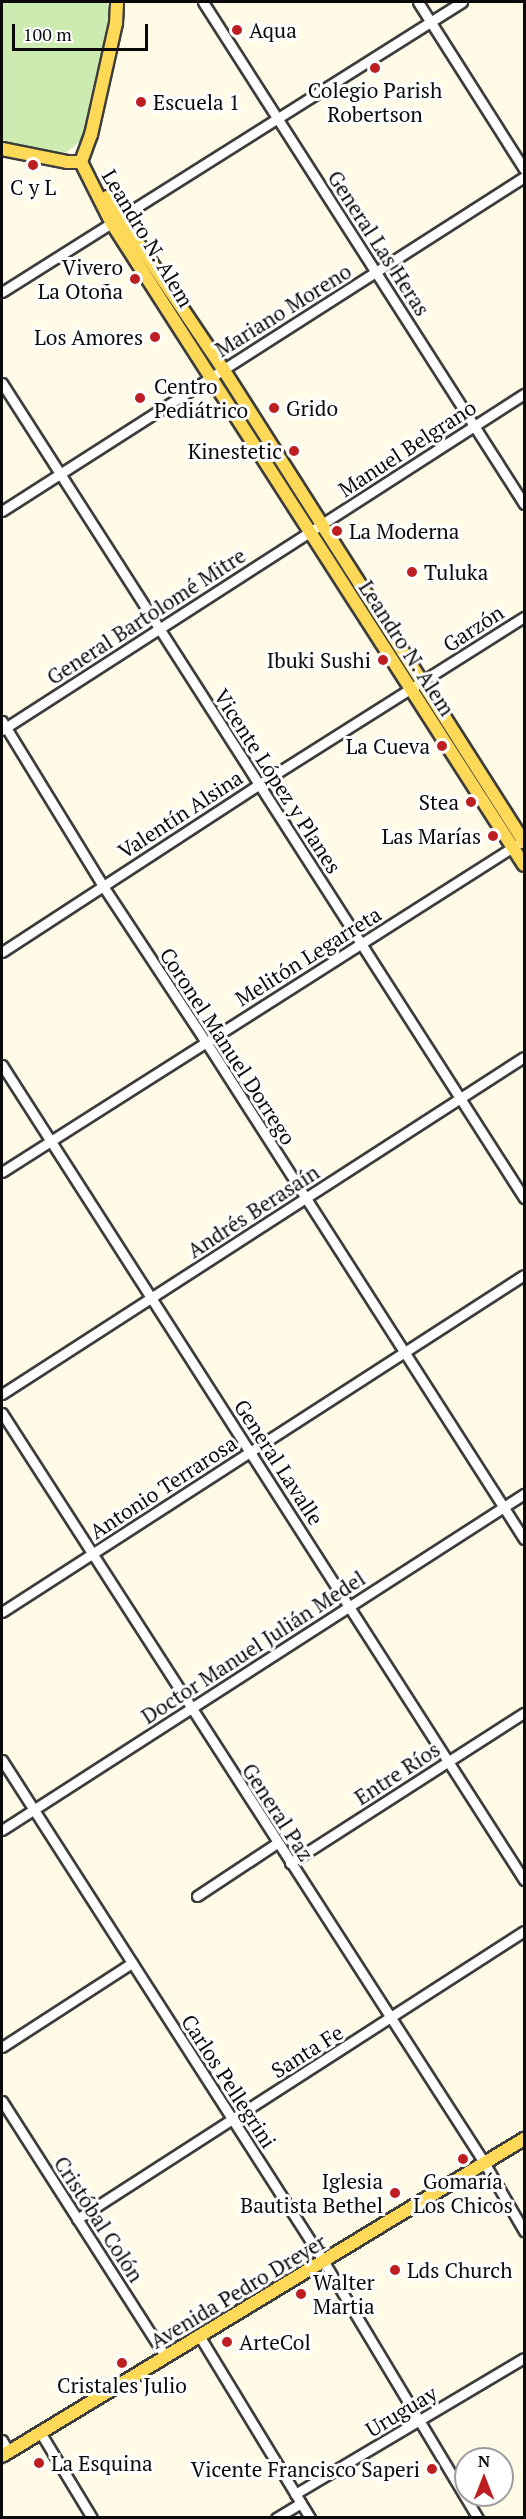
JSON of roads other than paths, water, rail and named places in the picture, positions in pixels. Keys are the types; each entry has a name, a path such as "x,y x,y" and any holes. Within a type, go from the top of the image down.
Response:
{"main road":[{"path":"2,149 68,162 81,162 91,135 118,12 117,2"},
{"name":"Leandro N. Alem","path":"81,162 310,532 521,842 525,865"},
{"name":"Leandro N. Alem","path":"116,219 223,369 321,525 416,686"},
{"name":"Avenida Pedro Dreyer","path":"4,2449 40,2432 165,2358 525,2139"}],"street":[{"name":"General Las Heras","path":"203,2 525,504"},
{"path":"418,2 525,169"},
{"path":"2,292 462,2"},
{"name":"Mariano Moreno","path":"2,511 525,177"},
{"name":"Vicente López y Planes","path":"2,383 525,1198"},
{"name":"Manuel Belgrano","path":"310,532 525,394"},
{"name":"General Bartolomé Mitre","path":"3,726 310,532"},
{"name":"Garzón","path":"416,686 525,617"},
{"name":"Valentín Alsina","path":"2,952 258,785 416,686"},
{"name":"Coronel Manuel Dorrego","path":"3,726 103,886 206,1041 305,1199 525,1539"},
{"name":"Melitón Legarreta","path":"2,1172 521,842"},
{"name":"Andrés Berasaín","path":"2,1394 525,1057"},
{"name":"General Lavalle","path":"2,1065 525,1880"},
{"name":"Antonio Terrarosa","path":"2,1612 525,1275"},
{"name":"General Paz","path":"2,1413 277,1843 392,2018 525,2231"},
{"name":"Doctor Manuel Julián Medel","path":"2,1830 525,1494"},
{"name":"Entre Ríos","path":"290,1863 525,1713"},
{"name":"Carlos Pellegrini","path":"2,1760 324,2262 478,2517"},
{"path":"197,1896 277,1843"},
{"name":"Santa Fe","path":"77,2219 525,1931"},
{"path":"2,2047 132,1963"},
{"name":"Cristóbal Colón","path":"2,2100 165,2358"},
{"path":"200,2337 310,2517"},
{"name":"Uruguay","path":"276,2517 298,2498 421,2420 525,2358"},
{"path":"40,2432 92,2517"}],"place":[{"name":"Aqua","path":"237,30"},
{"name":"Colegio Parish Robertson","path":"375,68"},
{"name":"Escuela 1","path":"141,102"},
{"name":"C y L","path":"33,165"},
{"name":"Vivero La Otoña","path":"135,279"},
{"name":"Los Amores","path":"155,337"},
{"name":"Centro Pediátrico","path":"140,398"},
{"name":"Grido","path":"274,408"},
{"name":"Kinestetic","path":"294,451"},
{"name":"La Moderna","path":"337,531"},
{"name":"Tuluka","path":"412,572"},
{"name":"Ibuki Sushi","path":"383,660"},
{"name":"La Cueva","path":"442,746"},
{"name":"Stea","path":"471,802"},
{"name":"Las Marías","path":"493,836"},
{"name":"Gomaría Los Chicos","path":"463,2159"},
{"name":"Iglesia Bautista Bethel","path":"395,2193"},
{"name":"Lds Church","path":"395,2270"},
{"name":"Walter Martia","path":"301,2294"},
{"name":"ArteCol","path":"227,2342"},
{"name":"Cristales Julio","path":"122,2363"},
{"name":"La Esquina","path":"39,2463"},
{"name":"Vicente Francisco Saperi","path":"432,2469"}]}
